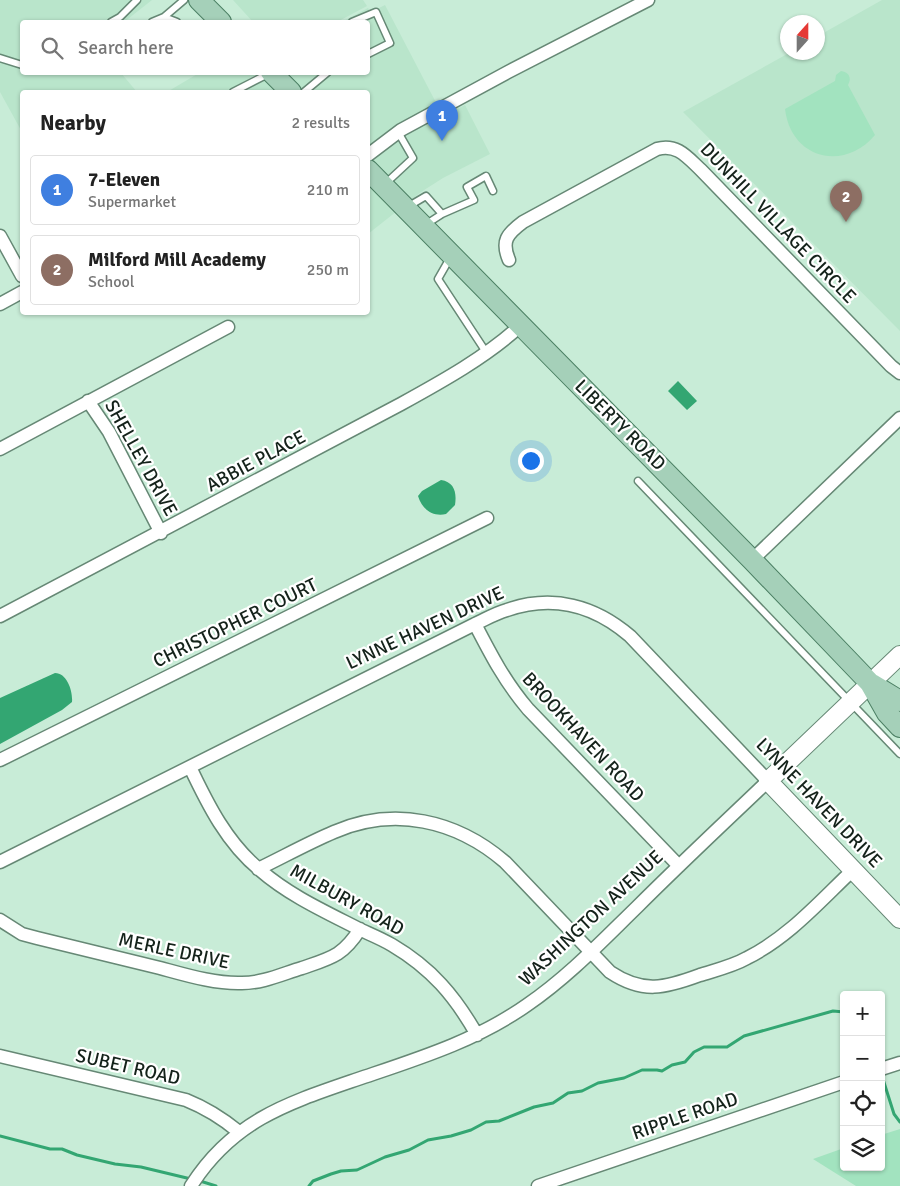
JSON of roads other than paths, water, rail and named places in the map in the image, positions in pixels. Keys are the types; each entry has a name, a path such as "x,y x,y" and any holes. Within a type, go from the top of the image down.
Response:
{"main road":[{"path":"199,1 219,20"},
{"path":"274,75 289,90"},
{"name":"LIBERTY ROAD","path":"370,172 752,560 870,683 900,702"},
{"name":"WASHINGTON AVENUE","path":"768,781 900,655"},
{"name":"LIBERTY ROAD","path":"870,683 887,713 900,727"},
{"name":"LYNNE HAVEN DRIVE","path":"768,781 900,919"}],"street":[{"path":"370,153 398,132 508,72 648,0"},
{"name":"DUNHILL VILLAGE CIRCLE","path":"509,260 505,251 507,237 523,222 658,149 670,147 683,153 701,170 884,359 900,373"},
{"path":"0,236 20,272"},
{"path":"0,304 20,293"},
{"name":"ABBIE PLACE","path":"0,616 161,533 401,404 486,352 507,338 521,325"},
{"path":"0,449 228,326"},
{"name":"SHELLEY DRIVE","path":"88,401 109,432 161,533"},
{"path":"752,560 900,418"},
{"name":"CHRISTOPHER COURT","path":"0,760 486,518"},
{"name":"LYNNE HAVEN DRIVE","path":"0,862 475,624 506,610 525,605 544,603 580,607 614,623 630,636 768,781"},
{"name":"BROOKHAVEN ROAD","path":"475,624 500,673 528,709 679,866"},
{"name":"MILBURY ROAD","path":"190,767 218,821 258,869 298,898 392,944 414,959 432,974 463,1009 477,1035"},
{"name":"WASHINGTON AVENUE","path":"193,1182 217,1152 239,1132 260,1118 282,1107 447,1048 477,1035 528,1005 590,952 768,781"},
{"path":"258,869 334,832 352,826 372,821 393,819 436,824 475,840 490,849 610,972 623,980 647,987 673,985 745,959 761,951 788,932 853,870"},
{"name":"MERLE DRIVE","path":"0,920 22,934 37,938 205,979 241,983 272,978 331,958 342,952 360,929"},
{"name":"SUBET ROAD","path":"0,1056 186,1100 222,1117 239,1132"},
{"path":"885,1068 900,1063"},
{"name":"RIPPLE ROAD","path":"538,1186 840,1083"}],"lane":[{"path":"115,20 137,0"},
{"path":"169,20 199,1"},
{"path":"357,20 376,12 390,43 370,53"},
{"path":"1,59 20,64"},
{"path":"237,90 265,75"},
{"path":"306,90 323,75"},
{"path":"383,186 413,158 398,132"},
{"path":"424,225 442,214 474,200 466,186 486,176 493,190"},
{"path":"405,208 426,196 442,214"},
{"path":"452,255 438,279 486,352"},
{"path":"638,481 900,754"}],"waterway":[{"path":"309,1186 313,1181 331,1174 357,1170 385,1157 409,1150 428,1140 451,1136 471,1130 486,1122 499,1121 534,1107 553,1103 568,1093 582,1091 598,1083 624,1078 642,1070 662,1071 672,1065 685,1062 694,1052 704,1047 727,1047 744,1036 833,1011 840,1012"},
{"path":"884,1081 894,1114 900,1122"},
{"path":"0,1136 50,1149 62,1149 77,1155 115,1164 141,1167 191,1179"},
{"path":"200,1181 216,1186"}],"place":[{"name":"7-Eleven","path":"442,141"},
{"name":"Milford Mill Academy","path":"846,222"}]}
